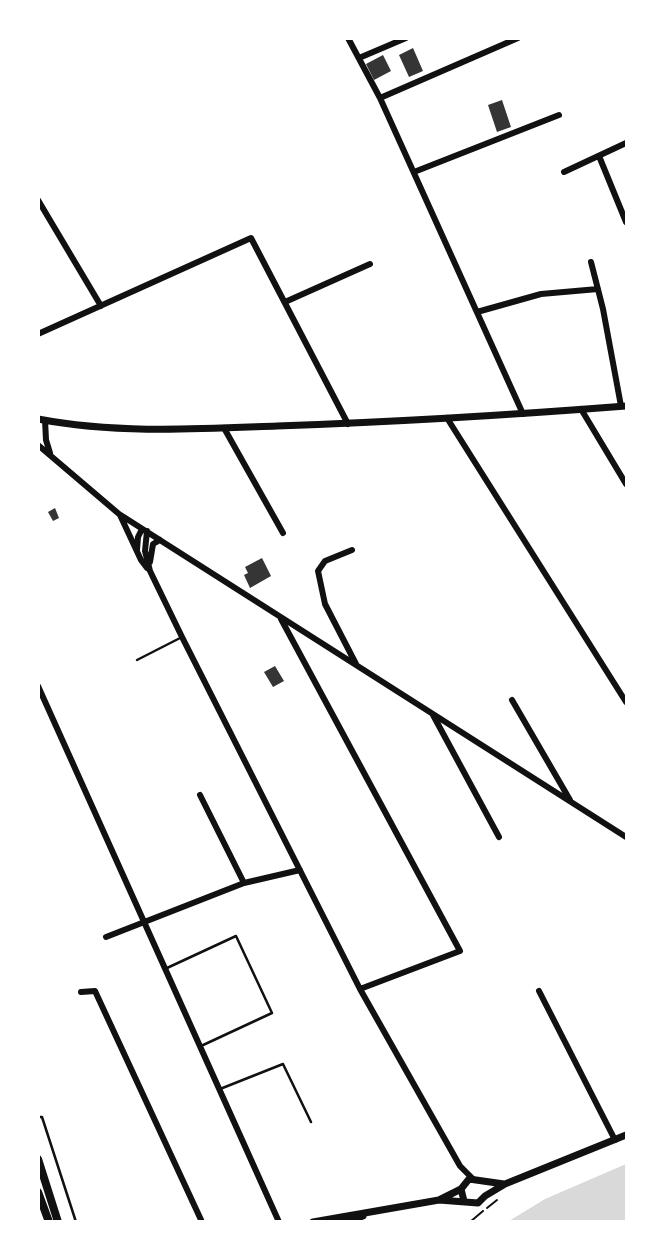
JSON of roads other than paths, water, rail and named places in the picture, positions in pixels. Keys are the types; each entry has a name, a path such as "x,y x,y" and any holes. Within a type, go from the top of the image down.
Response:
{"main road":[{"path":"38,1161 58,1222"},
{"path":"38,1192 48,1222"}],"street":[{"path":"348,38 380,98 523,414"},
{"path":"359,58 406,38"},
{"path":"380,98 518,38"},
{"path":"414,172 559,115"},
{"path":"565,172 626,144"},
{"path":"599,156 626,222"},
{"path":"38,200 101,306"},
{"path":"38,334 251,238 348,424"},
{"path":"51,454 42,419 90,426 173,430 348,424 624,406 591,262"},
{"path":"285,302 370,264"},
{"path":"477,312 541,295 598,289"},
{"path":"581,409 626,484"},
{"path":"447,418 626,702"},
{"path":"46,435 58,421"},
{"path":"224,428 283,533"},
{"path":"38,444 119,514 626,837"},
{"path":"119,514 137,551 150,570 360,989 460,1166 482,1182 505,1184"},
{"path":"137,551 138,537 145,530"},
{"path":"145,530 145,551 150,570"},
{"path":"150,570 153,544 160,540"},
{"path":"352,550 325,561 318,571 325,604 357,666"},
{"path":"279,616 460,951 360,989"},
{"path":"38,686 279,1222"},
{"path":"512,700 571,802"},
{"path":"431,712 499,837"},
{"path":"200,795 244,883"},
{"path":"106,937 244,883 300,870"},
{"path":"80,992 95,991 201,1222"},
{"path":"539,991 615,1140"},
{"path":"313,1222 439,1200 464,1200 474,1204 481,1202 485,1196 505,1184 626,1135"},
{"path":"460,1166 464,1200"},
{"path":"439,1200 473,1178"},
{"path":"482,1182 486,1188 485,1196"},
{"path":"347,1222 380,1210"}],"lane":[{"path":"137,660 182,636"},
{"path":"167,969 236,936 272,1013 201,1046"},
{"path":"220,1089 283,1064 311,1122"},
{"path":"38,1117 42,1117 76,1222"}]}
